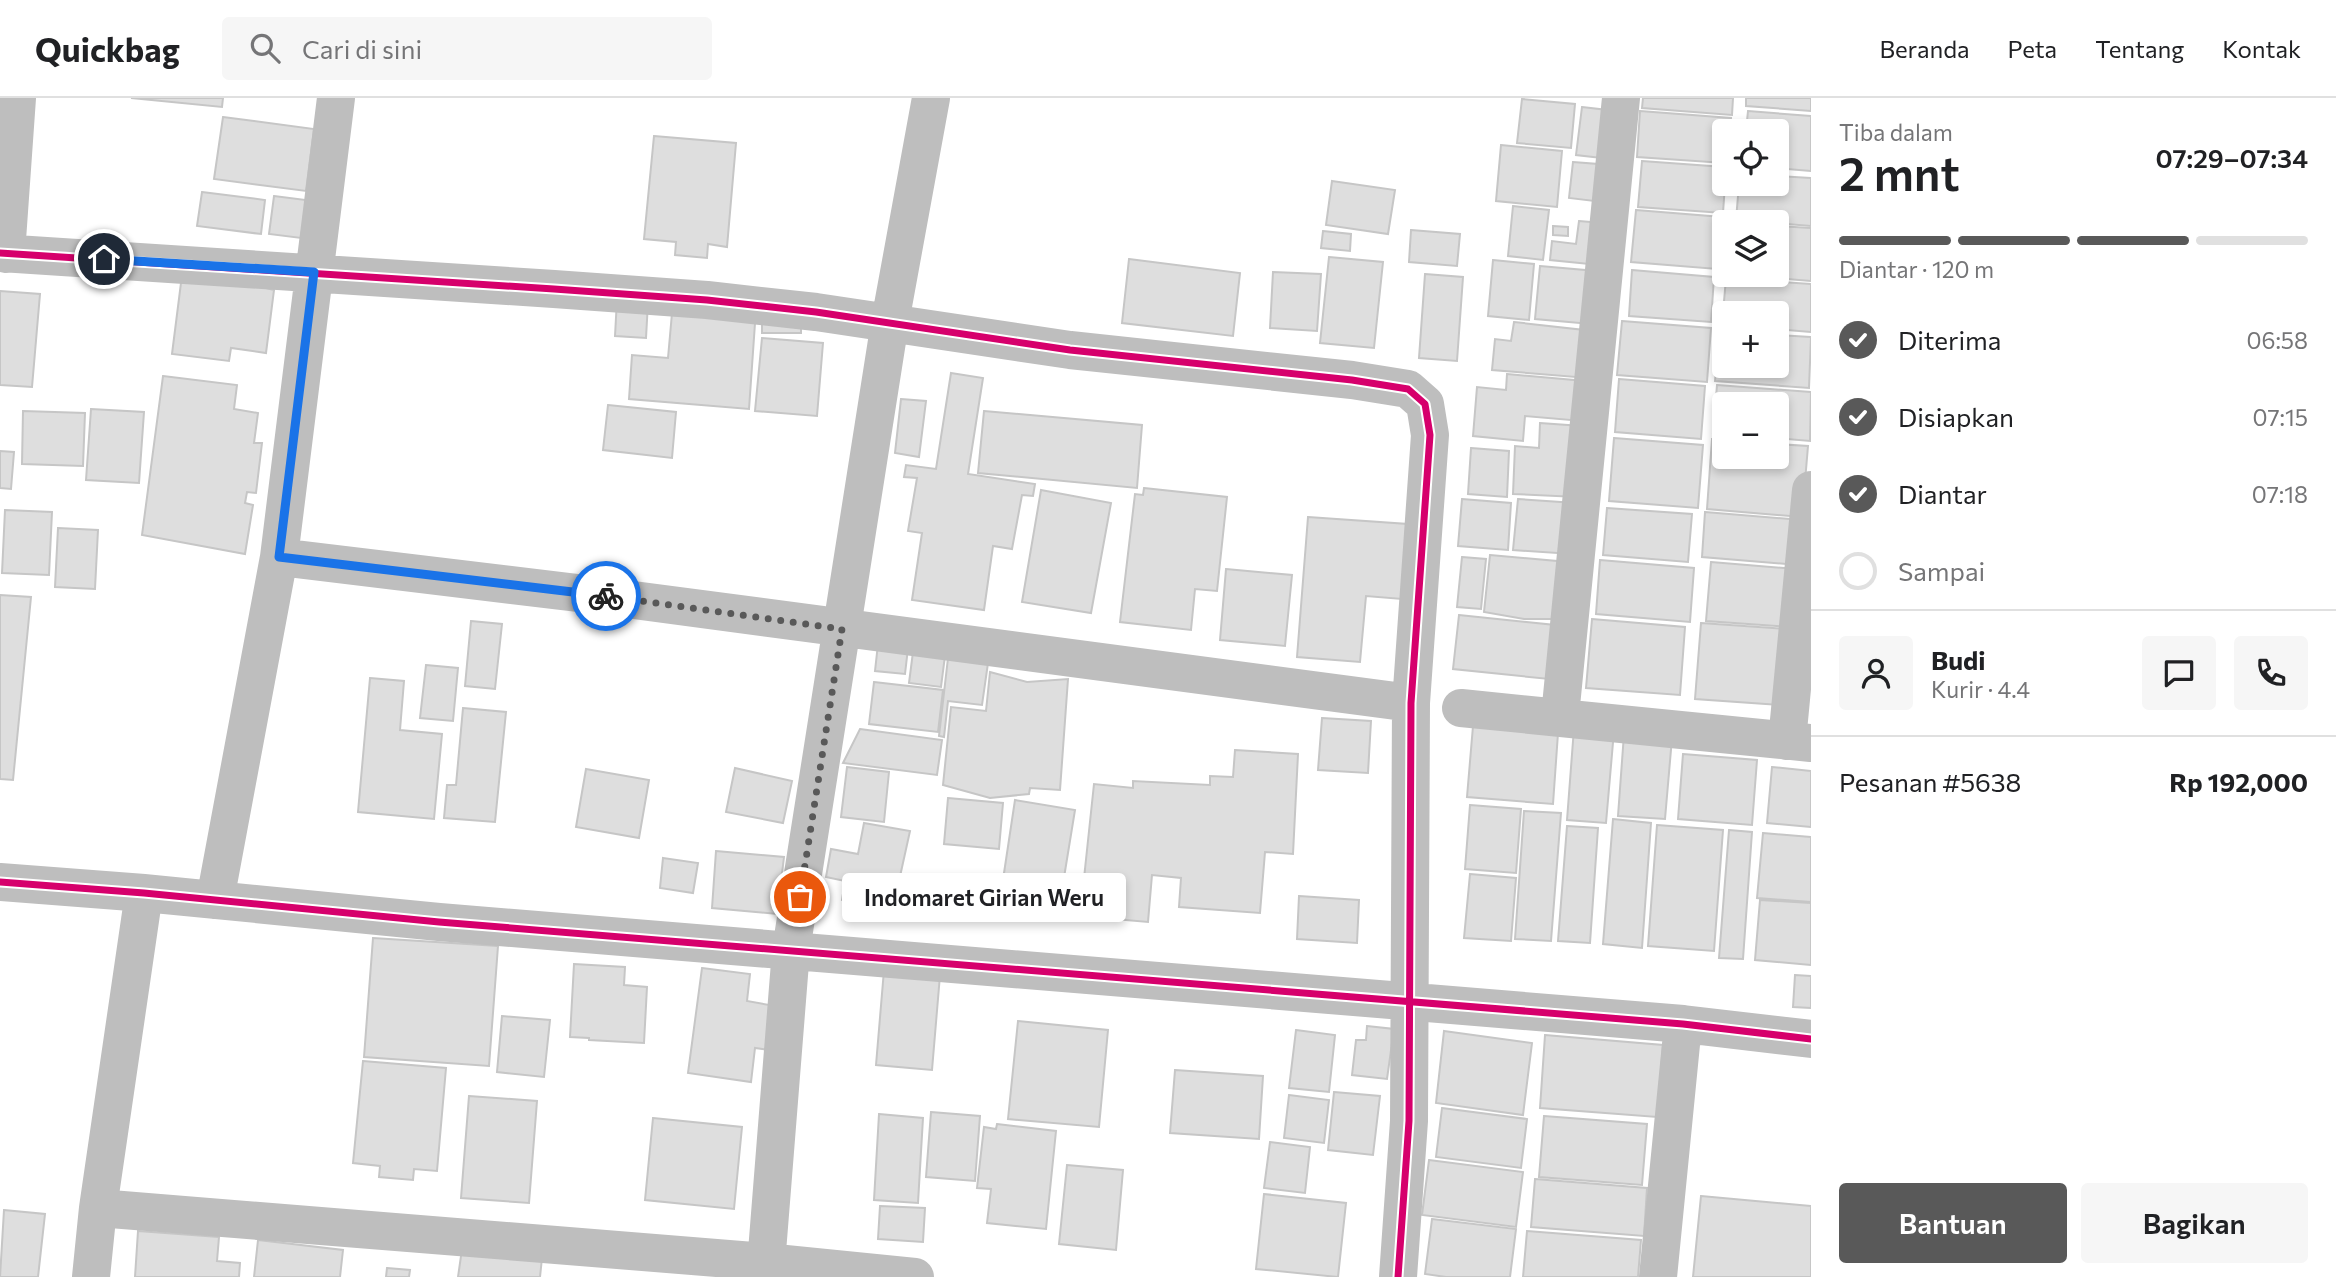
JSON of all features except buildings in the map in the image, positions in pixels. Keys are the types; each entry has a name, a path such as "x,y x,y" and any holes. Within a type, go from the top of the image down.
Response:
{"street":[{"path":"18,98 3,253 707,300 890,322 1070,350 1352,380 1408,389 1425,404 1430,435 1411,703 1409,1121 1398,1277"},
{"path":"215,900 279,557 335,98"},
{"path":"765,1269 792,950 890,322 932,98"},
{"path":"1560,716 1621,98"},
{"path":"1461,708 1799,742 1811,490"},
{"path":"279,557 611,597 1411,703"},
{"path":"0,881 439,922 1683,1024 1811,1039"},
{"path":"91,1277 97,1208 144,893"},
{"path":"1658,1277 1683,1024"},
{"path":"97,1208 765,1269 915,1277"}],"cycle path":[{"path":"0,253 707,300 816,312 1070,350 1352,380 1408,389 1425,404 1430,435 1411,703 1409,1121 1398,1277"},
{"path":"0,882 144,893 439,922 1683,1024 1811,1039"}],"way so far":[{"path":"606,596 842,629 800,897"}],"place":[{"name":"Indomaret Girian Weru","path":"800,897"}],"route":[{"path":"104,259 314,272 279,557 606,596"}]}
